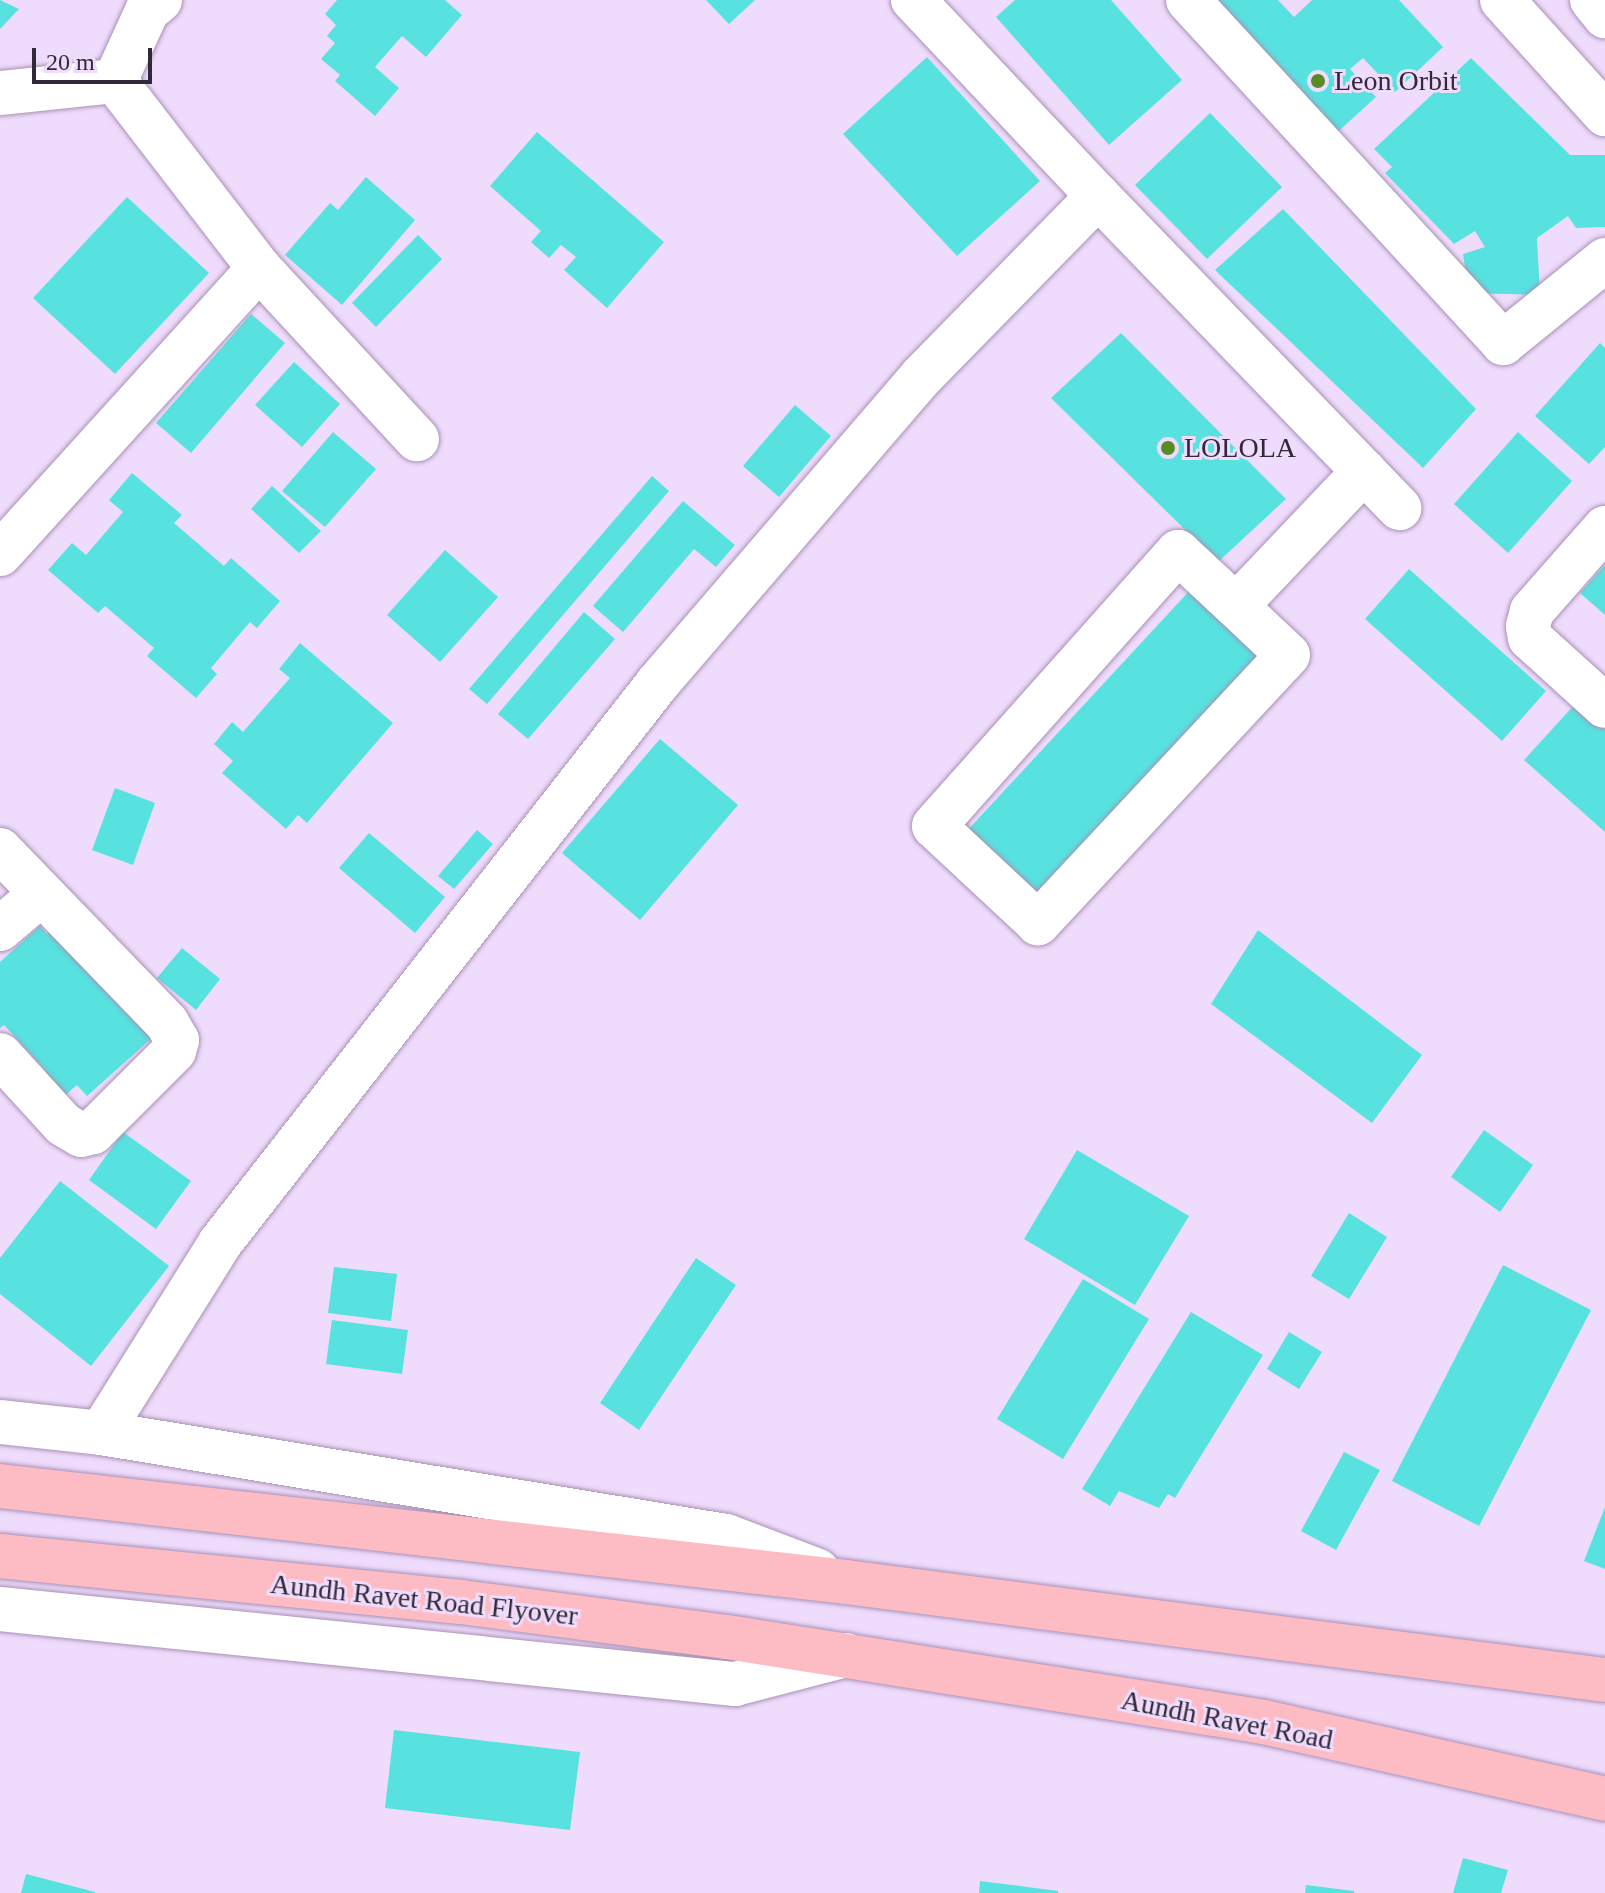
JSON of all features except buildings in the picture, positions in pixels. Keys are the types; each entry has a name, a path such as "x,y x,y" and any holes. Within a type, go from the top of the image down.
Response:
{"main road":[{"path":"0,1486 846,1582 1605,1680"},
{"name":"Aundh Ravet Road Flyover","path":"0,1556 727,1637 846,1655"},
{"name":"Aundh Ravet Road","path":"846,1655 1264,1722 1605,1799"}],"street":[{"path":"115,81 147,11 160,0"},
{"path":"913,0 1399,508"},
{"path":"1188,0 1503,343 1605,260"},
{"path":"1502,0 1605,114"},
{"path":"1592,0 1605,16"},
{"path":"0,93 115,81"},
{"path":"115,81 259,268 417,439"},
{"path":"101,1433 220,1243 657,684 921,377 1098,196"},
{"path":"0,554 259,268"},
{"path":"1236,606 1364,471"},
{"path":"1605,528 1532,611 1530,638 1605,706"},
{"path":"1178,552 1236,606 1288,655 1038,923 934,826 1178,552"},
{"path":"0,850 167,1023 174,1051 93,1132 81,1135 63,1124 0,1055"},
{"path":"0,929 41,894"},
{"path":"0,1422 101,1433 726,1536 846,1582"},
{"path":"0,1609 735,1684 846,1655"}],"place":[{"name":"Leon Orbit","path":"1318,81"},
{"name":"LOLOLA","path":"1168,448"}]}
